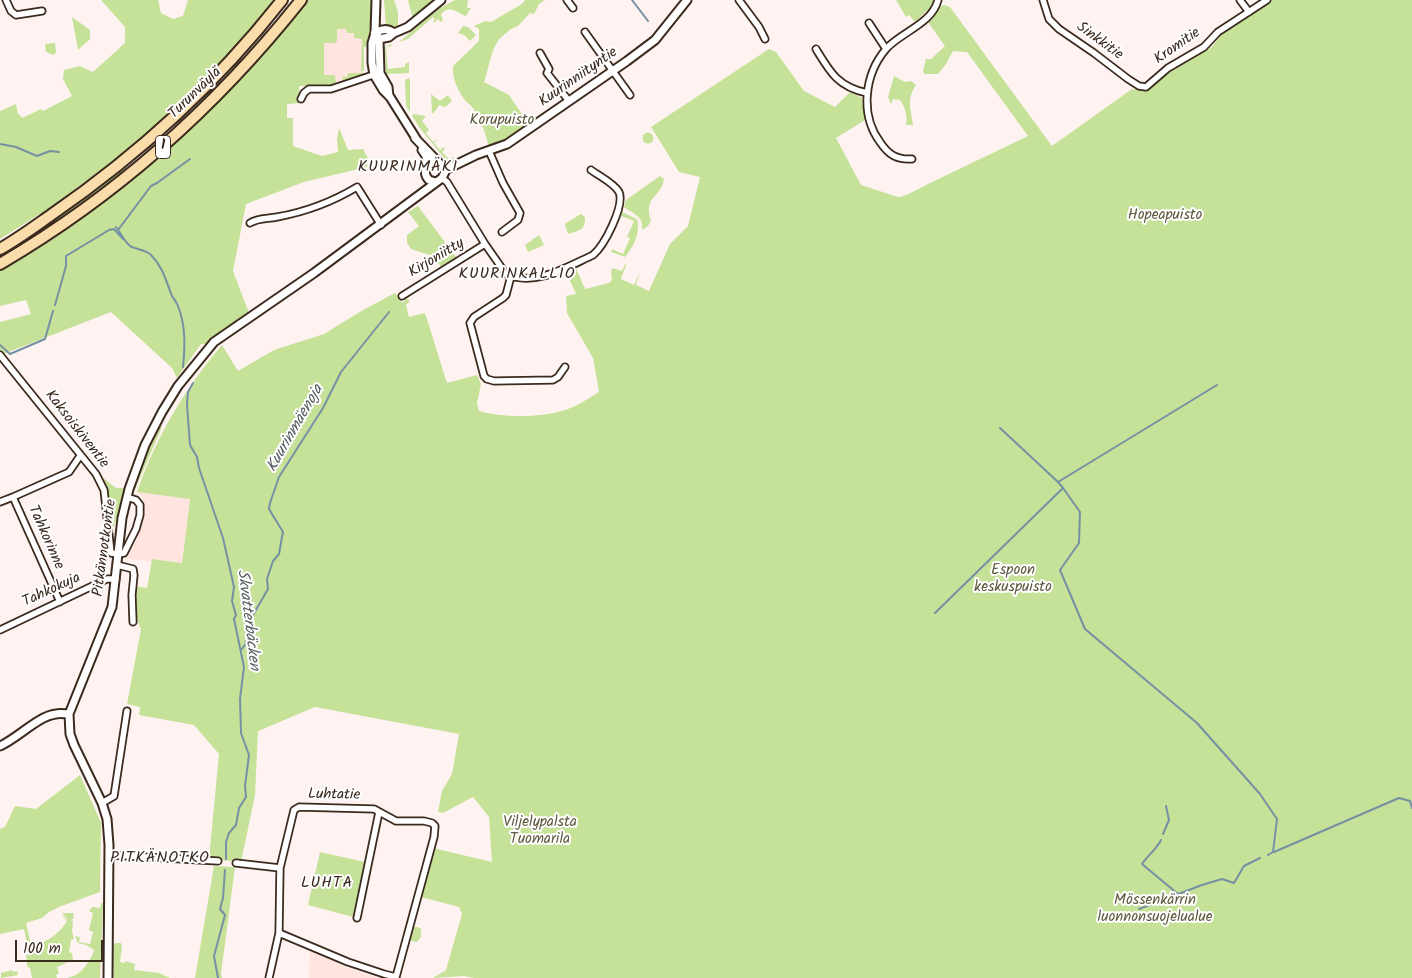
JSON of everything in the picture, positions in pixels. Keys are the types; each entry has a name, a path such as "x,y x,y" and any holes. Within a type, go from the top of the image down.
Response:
{"highway":[{"name":"Turunväylä","path":"0,249 113,169 178,113 240,50 282,0"},
{"name":"Turunväylä","path":"0,264 76,216 153,156 219,95 301,0"},
{"path":"0,242 40,222"}],"street":[{"path":"6,0 11,11 16,15 42,10"},
{"path":"376,0 377,74 388,87 390,97 426,156 428,165"},
{"path":"377,36 389,37 408,27 442,0"},
{"path":"567,0 573,8"},
{"name":"Kuurinniityntie","path":"442,167 489,151 518,137 655,40 687,0"},
{"path":"738,0 759,27 765,40"},
{"path":"912,159 891,156 875,136 869,118 866,93 872,73 886,49 936,10 938,0"},
{"name":"Sinkkitie","path":"1043,0 1049,20 1052,23 1128,79 1142,87 1146,87 1153,80"},
{"path":"1240,0 1249,12"},
{"name":"Kromitie","path":"1153,80 1168,68 1204,47 1218,32 1267,0"},
{"path":"868,23 886,49"},
{"path":"585,32 610,68 614,70 630,95"},
{"path":"816,48 836,79 853,90 866,93"},
{"path":"540,53 549,69 547,73 569,101"},
{"path":"301,99 304,92 309,89 331,89 377,74"},
{"path":"415,138 442,167"},
{"path":"489,151 503,184 520,213 518,220 502,232"},
{"path":"442,167 435,162 428,165 425,170 427,178 429,180 439,180 452,190 503,271 511,276 538,278 570,266 599,250 619,208 621,198 616,188 591,170"},
{"path":"439,180 442,167"},
{"name":"Pitkännotkontie","path":"411,202 427,178"},
{"name":"Pitkännotkontie","path":"108,978 108,819 74,745 70,734 69,714 108,618 114,593 126,497 145,445 178,386 207,349 226,332 314,273 439,180"},
{"path":"250,223 255,220 277,217 326,203 356,187 381,225"},
{"name":"Kirjoniitty","path":"402,296 485,244"},
{"path":"511,276 503,298 470,321 470,328 484,376 494,381 547,380 558,377 565,367"},
{"name":"Kaksoiskiventie","path":"0,355 96,474 104,490 110,551 118,554"},
{"path":"13,497 69,472 80,456"},
{"name":"Tahkorinne","path":"0,502 13,497 60,602"},
{"path":"118,554 123,554 136,529 140,515 139,502 126,497"},
{"path":"117,565 134,569 132,622"},
{"name":"Tahkokuja","path":"0,630 107,579 116,579"},
{"path":"102,803 114,796 127,712"},
{"path":"0,746 46,717 56,714 69,714"},
{"name":"Luhtatie","path":"300,807 374,809 396,820 432,823 436,830 397,977 348,962 279,933 280,868 294,810 300,807"},
{"path":"357,918 379,812"},
{"path":"109,855 218,861"},
{"path":"236,863 280,868"},
{"path":"269,978 279,933"}],"shaded area":[{"path":"363,20 364,75 336,86 324,75 324,43 335,43 337,41 337,29"},
{"path":"137,492 190,498 182,563 152,559 152,562 125,558 136,542 144,511 142,496 137,494"},
{"path":"310,950 339,962 345,967 378,978 309,978"}],"green space":[{"path":"101,0 158,0 161,13 173,19 183,16 188,0 277,0 235,50 151,133 51,207 0,239 0,111 16,104 18,114 22,118 41,109 43,111 72,96 63,79 64,70 80,66 93,72 125,43 125,27"},
{"path":"308,0 371,0 369,46 364,47 364,71 361,71 362,39 354,38 354,33 347,33 346,29 337,29 337,41 335,43 324,43 324,75 335,75 336,86 299,86 300,103 287,104 287,118 293,118 293,146 322,156 338,152 337,139 339,128 348,150 363,149 368,158 367,167 304,182 246,204 233,271 249,313 206,344 201,344 177,378 172,368 111,312 3,354 0,351 0,322 31,314 26,300 0,306 0,270 80,220 179,139 243,76"},
{"path":"384,0 394,0 398,12 398,26 386,26"},
{"path":"408,0 436,0 413,19"},
{"path":"455,0 468,0 467,8 471,8 466,16 451,9 445,11 441,14 443,20 441,22 438,19 434,23 435,19 433,17 408,39 399,42 438,9"},
{"name":"Korupuisto","path":"525,0 545,0 539,4 534,14 530,13 518,26 499,39 493,50 484,82 509,95 522,114 533,124 514,137 489,147 478,116 457,87 453,66 479,41 479,29 474,26 485,21 491,22 522,4"},
{"path":"896,0 934,0 931,7 915,22 909,15 906,17"},
{"name":"Espoon keskuspuisto","path":"1272,0 1412,0 1412,978 474,978 464,976 433,978 446,970 462,914 459,907 421,897 433,848 492,862 489,817 473,797 443,813 438,812 442,791 452,774 459,734 315,707 258,731 255,795 241,862 209,859 219,754 194,725 139,715 140,707 127,704 141,629 135,608 135,586 147,588 152,559 182,563 190,499 137,492 162,433 196,378 222,345 238,371 274,350 324,334 395,293 403,303 406,298 410,301 406,305 409,317 425,313 447,383 477,375 481,384 477,403 479,411 500,415 524,416 547,414 568,409 599,392 593,358 567,313 566,296 576,294 566,272 576,268 585,289 609,283 612,280 612,268 622,271 625,264 621,279 634,285 640,272 636,285 649,291 670,244 688,226 700,177 679,172 651,127 769,49 776,52 804,91 835,107 850,92 862,98 865,120 836,138 861,185 898,197 905,196 1028,136 967,52 953,51 938,74 924,74 926,59 931,59 945,46 928,22 941,6 950,7 1052,146 1132,89 1147,90 1161,78 1212,47 1221,35"},
{"path":"72,17 90,30 90,39 78,50"},
{"path":"463,26 468,27 476,35 470,41 464,35 458,33"},
{"path":"55,43 56,53 53,55 46,52 45,44"},
{"path":"391,44 392,46 386,47 388,69 405,67 405,64 409,62 409,73 386,74 385,47"},
{"path":"348,73 364,73 364,75 344,82 342,77 347,77"},
{"path":"894,76 905,82 911,81 916,85 910,100 913,125 906,125 906,112 900,100 893,99 891,104 888,97"},
{"path":"409,78 410,112 406,106 405,80"},
{"path":"431,94 440,101 448,95 452,101 445,107 439,105 432,114"},
{"path":"413,114 426,116 422,121 429,130 426,133 433,142 438,139 434,143 440,150 444,147 445,149 442,152 449,159 453,157 454,160 450,162 445,159 419,127 412,116"},
{"path":"648,132 654,138 648,144 642,138"},
{"path":"126,167 127,170 81,205 0,258 0,254 76,205"},
{"path":"660,176 664,179 662,185 649,206 651,221 642,230 640,218 624,207 626,200"},
{"path":"418,206 456,257 441,267 433,256 411,249 407,243 407,235 419,226 408,212"},
{"path":"622,212 637,219 638,224 636,240 625,257 611,252 612,249 623,254 630,238 627,237 634,221 621,216"},
{"path":"581,214 585,217 583,227 579,231 568,234 566,223"},
{"path":"539,235 544,245 528,252 525,245"},
{"path":"160,426 162,427 133,494 132,491 148,446"},
{"path":"102,477 116,488 125,488 114,527 111,523 107,489"},
{"path":"80,775 101,823 100,892 59,907 42,918 26,923 31,944 42,943 56,934 67,921 61,914 70,921 62,913 74,913 71,920 73,921 72,931 74,939 71,940 69,952 72,953 73,960 57,967 59,973 56,975 57,978 32,978 30,968 27,966 26,955 29,954 24,929 0,934 0,829 5,827 15,806 36,809"},
{"path":"320,852 365,862 353,917 308,905"},
{"path":"214,866 235,867 222,978 195,978"},
{"path":"101,903 103,903 100,978 67,978 81,971 91,957 94,950 78,943 75,936 80,937 79,942 90,944 93,932 89,930 93,913 89,911 92,907 100,908"},
{"path":"414,927 421,929 421,937 417,942 411,941 410,938"},
{"path":"121,943 122,946 120,962 125,963 125,961 135,964 134,970 159,973 170,978 114,978 113,944"},
{"path":"12,970 13,972 17,971 18,975 1,978 1,973"}],"waterway":[{"path":"632,0 648,21"},
{"name":"Skvatterbäcken","path":"0,144 16,147 37,156 50,151 59,152"},
{"path":"118,230 151,186 190,159"},
{"name":"Skvatterbäcken","path":"116,227 130,246 149,253 161,269 181,314 184,329 183,367"},
{"path":"55,305 66,266 66,256 109,230 114,229 123,239"},
{"path":"0,345 10,354 45,339 53,311"},
{"name":"Kuurinmäenoja","path":"241,650 247,639 246,632 249,622 268,589 267,579 273,561 279,554 283,532 269,509 279,477 323,408 341,372 389,312"},
{"name":"Skvatterbäcken","path":"193,383 188,392 187,405 190,445 197,457 223,538 234,587 232,601 236,615 234,619 244,667 240,699 241,733 249,755 245,786 246,797 239,808 236,825 229,833 226,842 226,859"},
{"path":"935,613 1063,488 1058,482 1217,385"},
{"path":"1000,428 1058,482"},
{"path":"1063,488 1080,512 1079,543 1060,570 1085,629 1197,723 1260,794 1277,819 1273,852 1268,855"},
{"path":"1274,852 1399,798 1410,801 1412,808"},
{"path":"1163,834 1169,820 1166,806"},
{"path":"1161,840 1142,864 1178,894"},
{"path":"1139,909 1222,879 1234,883 1244,866 1260,858"},
{"name":"Skvatterbäcken","path":"218,978 214,956 225,915 220,909 223,898 225,870"}],"district":[{"name":"KUURINMÄKI","path":"408,168"},
{"name":"KUURINKALLIO","path":"517,275"},
{"name":"PITKÄNOTKO","path":"160,859"},
{"name":"LUHTA","path":"327,884"}],"park label":[{"name":"Hopeapuisto","path":"1165,216"},
{"name":"Viljelypalsta Tuomarila","path":"540,832"},
{"name":"Mössenkärrin luonnonsuojelualue","path":"1155,910"}]}
